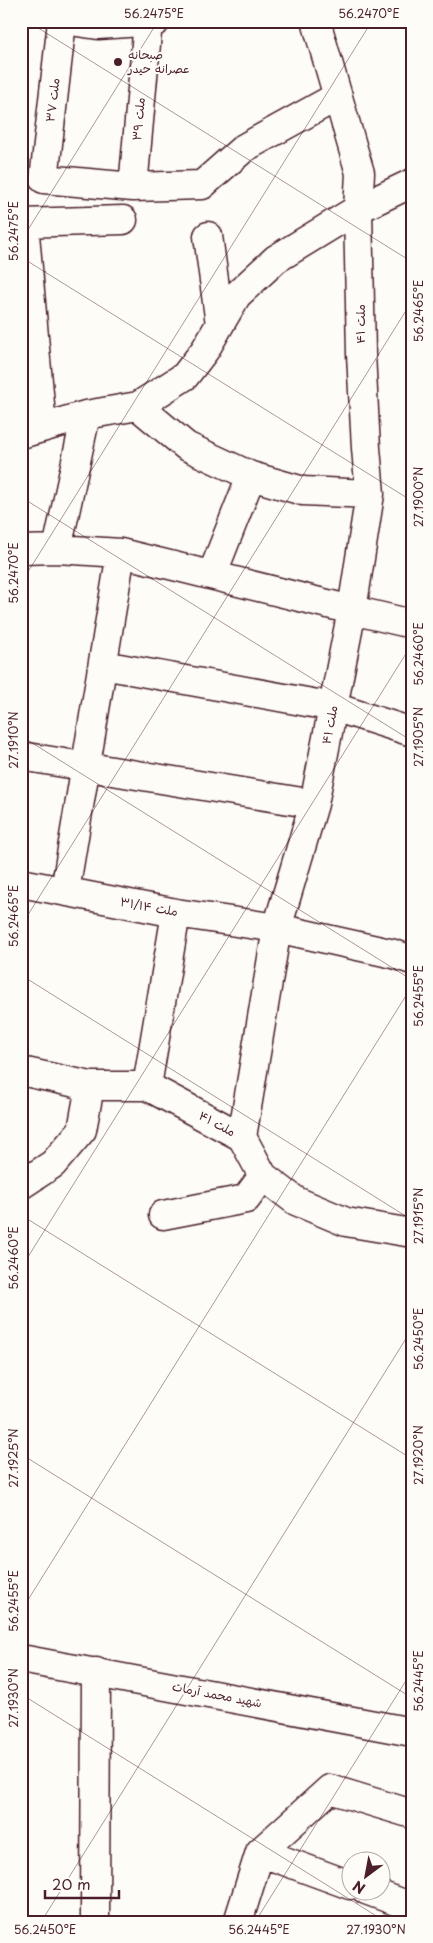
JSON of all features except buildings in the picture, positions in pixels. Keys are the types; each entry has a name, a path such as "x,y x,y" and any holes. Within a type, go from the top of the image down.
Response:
{"street":[{"name":"ملت ۳۷","path":"62,21 44,179 133,187"},
{"path":"70,21 98,25 156,21"},
{"name":"ملت ۴۱","path":"21,1071 90,1086 146,1086 242,1137 277,928 314,804 352,610 370,494 361,354 358,209 360,173 316,21"},
{"name":"ملت ۳۹","path":"133,187 148,22"},
{"path":"133,187 202,185 244,148 338,96"},
{"path":"123,220 22,223 32,431 86,415 138,406 185,376 204,350 237,295 276,259 358,209 412,184"},
{"path":"208,236 220,324"},
{"path":"138,406 186,446 251,476 302,492 370,494"},
{"path":"57,549 86,415"},
{"path":"212,575 251,476"},
{"path":"21,550 57,549 121,552 412,624"},
{"path":"65,892 121,552"},
{"path":"103,665 334,707 412,732"},
{"path":"21,756 314,804"},
{"name":"ملت ۳۱/۱۴","path":"21,883 176,912 277,928 394,954 412,960"},
{"path":"146,1086 176,912"},
{"path":"21,1185 53,1164 82,1130 90,1086"},
{"path":"242,1137 263,1176 296,1201 346,1222 412,1233"},
{"path":"163,1215 246,1199 263,1176"},
{"name":"شهید محمد آرمات","path":"21,1659 412,1732"},
{"path":"95,1922 96,1672"},
{"path":"238,1922 260,1852 330,1789 412,1814"},
{"path":"260,1852 340,1881"},
{"path":"390,1899 412,1907"}],"place":[{"name":"صبحانه عصرانه حیدر","path":"118,62"}]}
